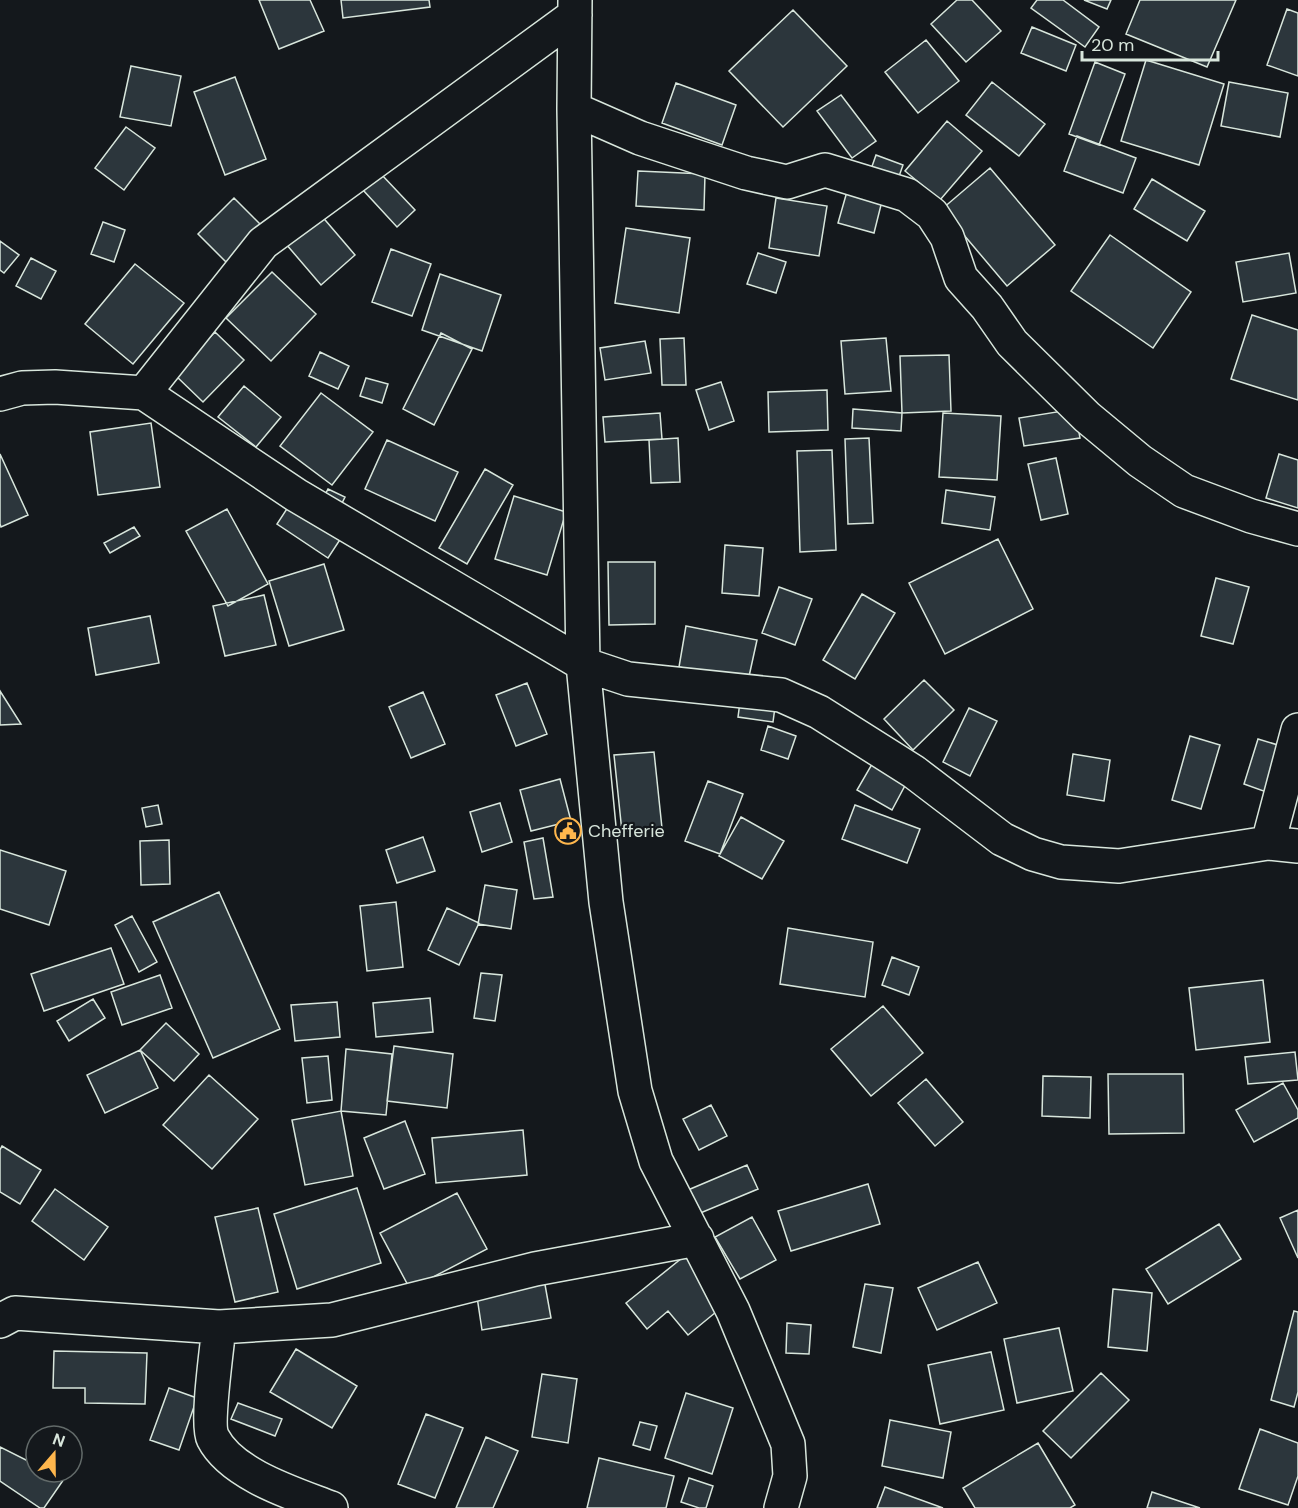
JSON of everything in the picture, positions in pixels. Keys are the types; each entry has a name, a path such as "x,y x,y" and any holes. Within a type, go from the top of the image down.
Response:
{"street":[{"path":"575,7 574,109 583,664 606,902 635,1091 657,1161 732,1311 788,1444 790,1476 781,1508"},
{"path":"144,393 263,243 575,7"},
{"path":"574,109 640,138 746,173 787,182 825,170 907,195 932,214 947,237 961,278 987,307 1012,343 1087,417 1140,461 1184,491 1251,516 1298,529"},
{"path":"0,394 22,388 56,387 144,393 296,495 583,664 628,679 781,694 819,711 914,772 1002,839 1033,854 1061,862 1119,866 1283,844 1298,730"},
{"path":"0,1321 15,1312 219,1327 332,1320 535,1269 697,1239"},
{"path":"219,1327 212,1394 212,1437 231,1459 265,1482 331,1508"}],"building":[{"path":"259,0 310,0 324,31 279,49"},
{"path":"341,0 429,0 430,7 343,18"},
{"path":"957,0 972,0 1001,31 966,62 931,24"},
{"path":"1037,0 1063,0 1099,27 1085,47 1031,8"},
{"path":"1084,0 1111,0 1107,9"},
{"path":"1140,0 1236,0 1207,67 1126,34"},
{"path":"1287,9 1298,13 1298,76 1267,65"},
{"path":"793,10 847,66 783,127 729,71"},
{"path":"1032,27 1076,45 1066,71 1021,53"},
{"path":"926,40 959,81 918,113 885,72"},
{"path":"1146,60 1224,84 1199,165 1121,141"},
{"path":"1095,62 1125,74 1099,145 1069,134"},
{"path":"131,66 181,76 171,126 120,117"},
{"path":"235,77 266,159 225,175 194,92"},
{"path":"992,82 1045,124 1019,156 966,115"},
{"path":"1229,82 1288,93 1280,137 1221,126"},
{"path":"676,83 736,105 722,145 662,123"},
{"path":"841,95 876,141 852,158 817,111"},
{"path":"947,121 982,151 940,200 905,171"},
{"path":"126,127 155,148 124,190 95,168"},
{"path":"1077,136 1136,158 1123,193 1064,171"},
{"path":"876,155 903,165 897,182 870,172"},
{"path":"990,168 1055,245 1007,286 942,209"},
{"path":"638,171 705,174 704,210 636,206"},
{"path":"381,174 415,210 397,227 363,190"},
{"path":"1152,179 1205,211 1187,241 1134,209"},
{"path":"848,188 883,197 874,233 838,223"},
{"path":"234,198 263,227 227,263 198,234"},
{"path":"776,198 827,206 819,256 769,248"},
{"path":"320,214 355,255 321,285 286,244"},
{"path":"103,222 125,230 114,262 91,254"},
{"path":"626,228 690,238 679,313 615,303"},
{"path":"1110,235 1191,292 1153,348 1071,291"},
{"path":"0,241 19,255 4,273 0,270"},
{"path":"391,249 431,264 412,316 372,302"},
{"path":"758,253 786,262 776,293 747,284"},
{"path":"1289,253 1296,293 1243,302 1236,262"},
{"path":"31,258 56,271 41,299 16,286"},
{"path":"135,264 184,303 133,364 85,324"},
{"path":"272,272 316,314 271,361 226,318"},
{"path":"440,274 501,295 482,351 422,330"},
{"path":"1252,315 1298,330 1298,400 1231,379"},
{"path":"215,332 244,360 203,402 174,374"},
{"path":"441,333 472,349 434,425 403,409"},
{"path":"684,338 686,385 662,385 660,339"},
{"path":"886,338 891,391 845,394 841,341"},
{"path":"645,341 651,373 605,380 600,348"},
{"path":"320,352 349,366 338,389 309,376"},
{"path":"949,355 951,411 902,413 900,356"},
{"path":"366,378 388,384 382,403 360,396"},
{"path":"721,382 734,421 709,430 696,390"},
{"path":"244,386 281,417 256,447 218,417"},
{"path":"827,390 828,430 769,432 768,392"},
{"path":"321,393 373,432 332,485 280,446"},
{"path":"853,409 902,413 901,431 852,428"},
{"path":"1075,409 1080,438 1024,446 1019,418"},
{"path":"660,413 662,439 605,442 603,417"},
{"path":"943,413 1001,416 997,480 939,477"},
{"path":"151,423 160,487 98,495 90,432"},
{"path":"678,438 680,482 651,483 649,440"},
{"path":"869,438 873,523 848,524 845,439"},
{"path":"387,440 458,472 435,521 365,489"},
{"path":"832,450 836,550 800,552 797,451"},
{"path":"0,454 28,515 1,527 0,524"},
{"path":"1279,454 1298,460 1298,508 1266,498"},
{"path":"1056,458 1068,514 1041,520 1028,464"},
{"path":"485,469 513,485 467,564 439,548"},
{"path":"328,489 345,497 339,509 322,501"},
{"path":"946,490 995,497 990,530 942,523"},
{"path":"296,495 347,529 328,558 277,524"},
{"path":"514,496 566,512 547,575 495,559"},
{"path":"227,509 268,584 228,606 186,531"},
{"path":"134,527 140,536 110,553 104,543"},
{"path":"998,539 1033,609 945,654 909,583"},
{"path":"725,545 763,548 759,596 722,593"},
{"path":"608,562 655,562 655,624 609,625"},
{"path":"324,564 344,630 289,646 269,581"},
{"path":"1216,578 1249,587 1233,644 1201,636"},
{"path":"779,587 812,599 795,645 762,633"},
{"path":"862,594 895,613 855,679 823,660"},
{"path":"264,595 276,645 225,656 213,606"},
{"path":"150,616 159,663 96,675 88,628"},
{"path":"686,626 757,640 748,681 679,667"},
{"path":"924,680 954,710 913,750 884,719"},
{"path":"527,683 547,734 516,746 496,695"},
{"path":"0,691 21,724 0,725"},
{"path":"423,692 445,744 411,758 389,707"},
{"path":"740,702 775,707 773,722 738,717"},
{"path":"969,708 997,721 970,776 943,762"},
{"path":"768,726 796,736 788,759 761,750"},
{"path":"1190,736 1220,745 1201,809 1172,800"},
{"path":"1258,739 1288,748 1272,794 1244,784"},
{"path":"654,752 662,828 622,832 614,755"},
{"path":"1073,754 1110,760 1104,801 1067,795"},
{"path":"875,759 909,778 892,810 857,790"},
{"path":"560,779 571,821 531,831 520,790"},
{"path":"708,781 743,794 720,854 685,841"},
{"path":"500,803 512,842 482,852 470,812"},
{"path":"158,805 162,824 146,827 142,808"},
{"path":"855,805 920,829 907,863 842,839"},
{"path":"741,817 784,841 762,879 719,856"},
{"path":"423,837 435,871 397,883 386,850"},
{"path":"543,838 553,897 534,899 524,842"},
{"path":"169,840 170,884 141,885 140,841"},
{"path":"0,850 66,871 49,925 0,909"},
{"path":"485,885 517,890 511,929 478,924"},
{"path":"219,892 280,1029 213,1058 153,922"},
{"path":"396,902 403,967 367,971 360,906"},
{"path":"447,908 479,923 459,965 428,950"},
{"path":"132,916 157,962 139,972 115,925"},
{"path":"788,928 873,942 865,997 780,984"},
{"path":"111,948 124,984 44,1011 31,974"},
{"path":"892,957 919,967 909,995 882,985"},
{"path":"481,973 502,975 495,1021 474,1018"},
{"path":"160,975 172,1008 122,1025 111,992"},
{"path":"1263,980 1270,1042 1196,1050 1189,988"},
{"path":"430,998 433,1032 376,1037 373,1003"},
{"path":"93,999 105,1018 69,1041 57,1021"},
{"path":"337,1002 340,1037 295,1041 291,1005"},
{"path":"883,1006 923,1053 871,1096 831,1049"},
{"path":"166,1023 199,1054 174,1081 140,1050"},
{"path":"394,1046 453,1054 447,1108 387,1101"},
{"path":"346,1049 392,1054 386,1115 341,1111"},
{"path":"140,1050 158,1088 105,1113 87,1075"},
{"path":"1295,1052 1298,1080 1248,1084 1245,1057"},
{"path":"328,1056 332,1100 307,1103 302,1058"},
{"path":"1108,1074 1183,1074 1184,1133 1109,1134"},
{"path":"209,1075 258,1119 212,1169 163,1125"},
{"path":"1043,1076 1091,1077 1090,1118 1042,1116"},
{"path":"926,1079 963,1122 935,1146 898,1103"},
{"path":"1283,1083 1298,1110 1298,1118 1254,1142 1236,1110"},
{"path":"711,1105 727,1136 699,1150 683,1119"},
{"path":"341,1111 353,1176 305,1185 292,1120"},
{"path":"405,1121 425,1174 384,1189 364,1138"},
{"path":"523,1130 527,1175 436,1183 432,1138"},
{"path":"2,1146 41,1170 20,1204 0,1192 0,1150"},
{"path":"747,1165 758,1189 698,1214 688,1190"},
{"path":"868,1184 880,1224 791,1251 778,1211"},
{"path":"357,1188 381,1263 297,1289 274,1214"},
{"path":"55,1189 108,1227 84,1260 32,1221"},
{"path":"457,1193 487,1249 410,1289 380,1233"},
{"path":"258,1208 278,1292 235,1302 215,1217"},
{"path":"1298,1210 1298,1258 1280,1218"},
{"path":"752,1217 776,1260 740,1279 715,1237"},
{"path":"1219,1224 1241,1259 1168,1304 1146,1269"},
{"path":"687,1254 727,1303 688,1335 668,1311 647,1329 626,1303"},
{"path":"978,1262 997,1303 937,1330 918,1288"},
{"path":"544,1279 551,1318 482,1330 476,1290"},
{"path":"865,1284 893,1288 881,1353 853,1347"},
{"path":"1113,1289 1152,1293 1147,1351 1108,1347"},
{"path":"1294,1311 1298,1312 1298,1392 1294,1407 1271,1400"},
{"path":"787,1323 811,1325 809,1354 786,1353"},
{"path":"1059,1328 1073,1391 1017,1403 1004,1339"},
{"path":"296,1349 357,1386 332,1428 270,1392"},
{"path":"54,1351 147,1353 145,1404 85,1403 85,1388 53,1388"},
{"path":"991,1352 1004,1410 940,1424 928,1365"},
{"path":"1101,1373 1129,1400 1071,1458 1043,1431"},
{"path":"542,1374 577,1379 568,1443 532,1437"},
{"path":"169,1388 197,1398 179,1450 150,1440"},
{"path":"686,1393 733,1408 712,1474 665,1458"},
{"path":"238,1403 282,1419 275,1436 231,1419"},
{"path":"426,1414 463,1428 435,1498 398,1484"},
{"path":"890,1420 951,1432 943,1478 882,1466"},
{"path":"640,1422 657,1426 650,1450 633,1445"},
{"path":"1260,1429 1298,1443 1298,1476 1288,1505 1239,1489"},
{"path":"486,1437 518,1451 493,1508 456,1508"},
{"path":"1038,1443 1075,1505 1070,1508 975,1508 963,1488"},
{"path":"0,1447 24,1459 24,1484 61,1484 44,1508 40,1508 0,1481"},
{"path":"599,1458 674,1476 666,1508 587,1508"},
{"path":"689,1478 713,1486 706,1508 681,1502"},
{"path":"885,1487 943,1508 877,1508"},
{"path":"1152,1492 1200,1508 1147,1508"}],"place":[{"name":"Chefferie","path":"568,831"}]}
